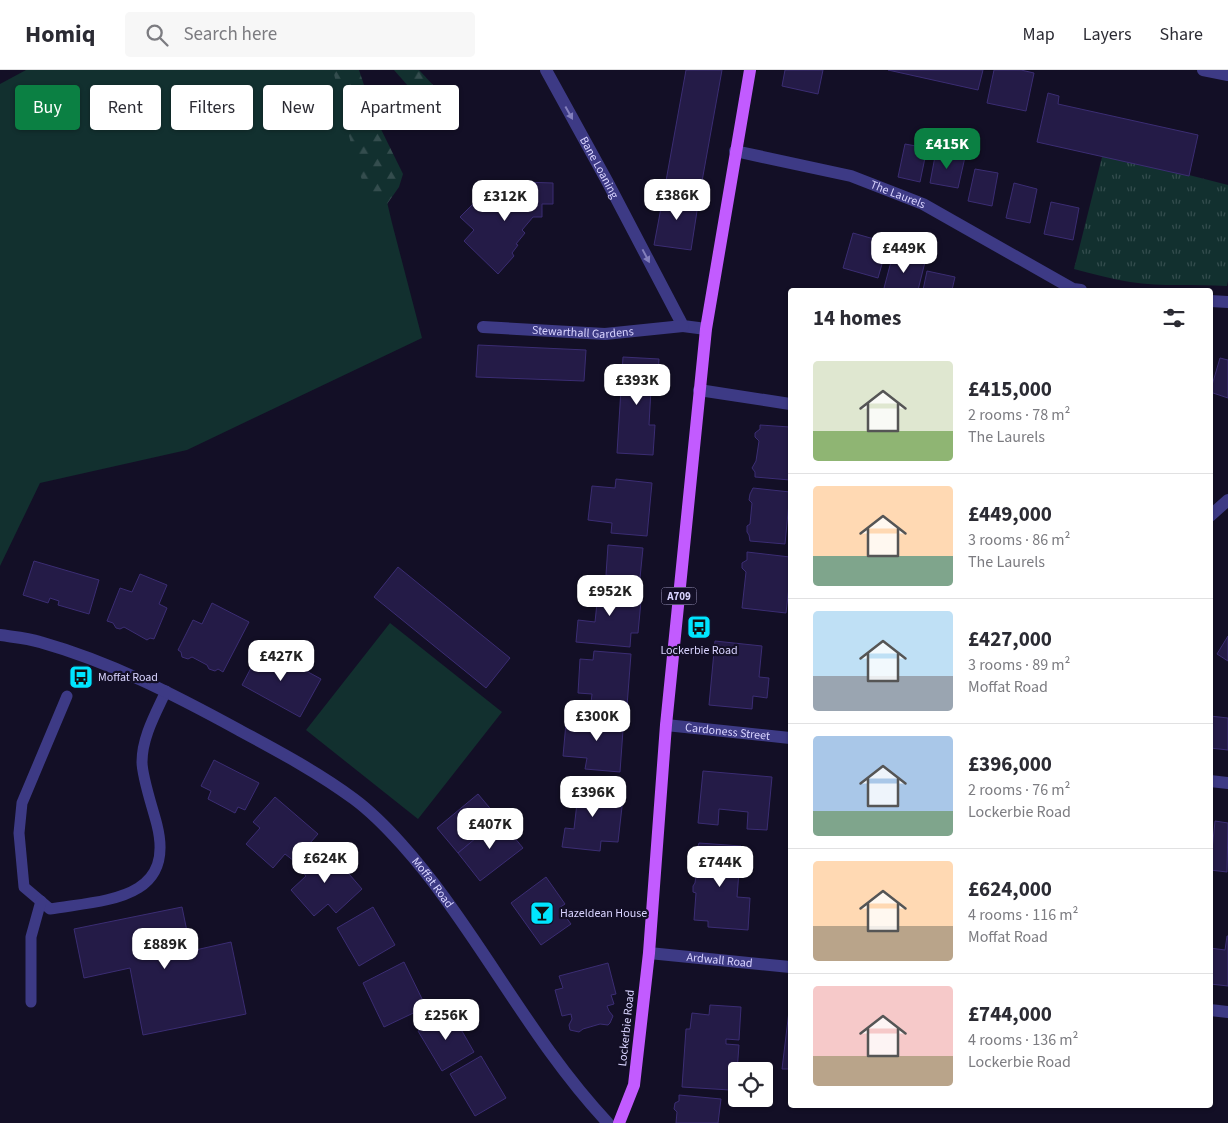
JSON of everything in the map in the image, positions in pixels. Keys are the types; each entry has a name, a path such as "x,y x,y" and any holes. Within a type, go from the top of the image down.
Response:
{"main road":[{"name":"Lockerbie Road","path":"619,1123 634,1085 649,953 666,725 706,329 750,70"}],"street":[{"name":"Bane Loaning","path":"546,70 683,326"},
{"path":"1203,70 1228,75"},
{"name":"The Laurels","path":"735,151 851,176 923,204 1071,288"},
{"path":"1213,301 1228,302"},
{"name":"Stewarthall Gardens","path":"483,327 605,334 683,326"},
{"path":"683,326 706,329"},
{"path":"699,390 788,404"},
{"path":"1213,513 1228,500"},
{"name":"Moffat Road","path":"0,635 38,642 93,660 166,690 325,779 355,800 396,838 444,896 545,1045 593,1107 608,1123"},
{"name":"Cardoness Street","path":"666,725 788,738"},
{"path":"1213,781 1228,783"},
{"name":"Ardwall Road","path":"649,953 788,967"},
{"path":"1213,1010 1228,1012"}],"lane":[{"path":"67,696 22,803 19,833 24,887 50,909 124,895 142,886 154,874 161,849 158,828 142,765 143,748 149,728 166,690"},
{"path":"31,1002 31,937 41,901"}],"green space":[{"path":"26,70 356,70 360,85 343,85 343,130 370,130 422,338 187,450 40,483 0,566 0,84"},
{"path":"333,70 359,70 364,85 343,85 343,111"},
{"path":"394,70 419,70 433,85 407,85"},
{"path":"348,130 381,130 403,174 399,187 387,204 370,204"},
{"path":"1103,153 1228,185 1227,286 1142,284 1074,269"},
{"path":"390,623 502,712 418,819 306,730"}],"building":[{"path":"686,70 722,70 699,198 664,192"},
{"path":"785,70 823,70 818,94 782,86"},
{"path":"888,70 983,70 978,90"},
{"path":"994,70 1021,70 1034,73 1026,111 987,103"},
{"path":"1048,93 1059,96 1058,104 1198,135 1189,176 1037,142"},
{"path":"905,144 927,148 920,182 898,177"},
{"path":"936,151 965,157 958,188 930,183"},
{"path":"975,169 998,173 992,206 968,201"},
{"path":"521,182 553,183 553,204 542,204 542,217 533,217 522,230 525,233 516,244 518,245 512,253 514,256 498,274 464,241 474,230 460,217 476,201 485,210 507,188 514,191"},
{"path":"1014,183 1037,189 1030,223 1006,218"},
{"path":"664,192 699,198 691,250 654,245"},
{"path":"1051,202 1079,208 1073,240 1044,234"},
{"path":"853,233 888,243 878,278 843,268"},
{"path":"893,254 925,262 918,288 884,288"},
{"path":"927,271 955,277 952,288 923,288"},
{"path":"478,345 586,350 584,381 476,377"},
{"path":"623,357 659,359 657,389 651,389 649,425 655,425 653,455 617,453"},
{"path":"1220,358 1228,360 1228,398 1213,393 1213,382"},
{"path":"760,425 788,427 788,480 755,477 755,472 752,468 756,461 759,441 755,437 755,433 760,429"},
{"path":"616,479 652,483 647,536 611,533 612,523 588,520 592,486 615,488"},
{"path":"753,488 788,492 785,544 750,541 747,526 750,524 752,503 749,500"},
{"path":"608,545 643,548 640,578 606,575"},
{"path":"747,552 788,557 786,613 742,608 746,572 742,568 742,563 747,560"},
{"path":"34,561 99,580 89,614 58,605 59,601 50,598 48,603 23,595"},
{"path":"398,567 510,658 486,688 374,597"},
{"path":"140,574 167,585 159,604 167,608 154,639 150,638 147,640 124,627 116,628 113,623 107,621 120,588 132,592"},
{"path":"583,585 633,590 631,601 641,601 638,633 631,633 630,647 576,642 578,620 595,622 597,603 582,602"},
{"path":"212,603 249,622 223,672 218,669 215,671 209,669 207,665 192,657 188,659 182,657 181,652 178,650 193,620 202,624"},
{"path":"1228,636 1228,661 1217,654"},
{"path":"715,641 762,646 759,677 769,678 767,698 753,696 752,709 709,705"},
{"path":"262,647 321,679 300,717 242,685"},
{"path":"594,651 631,654 627,706 591,703 592,694 578,693 580,659 593,660"},
{"path":"590,714 624,716 620,772 585,769 587,758 563,756 566,723 589,725"},
{"path":"1213,716 1228,718 1228,750 1213,748"},
{"path":"214,760 259,783 245,810 238,807 235,813 208,799 211,791 201,786"},
{"path":"703,771 772,777 767,830 747,829 748,812 719,809 718,825 698,823"},
{"path":"569,783 604,787 603,796 623,798 618,842 601,841 600,851 562,847 565,828 574,829 577,803 566,802"},
{"path":"478,794 499,819 458,853 437,828"},
{"path":"275,797 318,834 294,861 285,854 273,868 246,844 260,828 253,822"},
{"path":"499,819 523,848 480,881 458,853"},
{"path":"1215,821 1228,823 1227,872 1213,870"},
{"path":"699,843 741,846 737,897 750,898 748,930 708,927 708,921 694,920 696,893 693,892 693,886 698,860 695,856"},
{"path":"325,846 362,889 336,913 328,904 314,916 291,890 306,876 300,869"},
{"path":"546,877 565,904 559,908 571,924 541,945 511,903"},
{"path":"182,907 191,951 231,942 246,1014 143,1035 130,968 84,978 74,929"},
{"path":"373,907 395,945 359,966 337,928"},
{"path":"1228,936 1228,986 1213,984 1213,948 1225,950"},
{"path":"404,962 426,1007 384,1027 363,983"},
{"path":"608,963 616,994 611,995 614,1004 607,1006 613,1016 610,1023 608,1025 600,1024 579,1032 570,1030 571,1014 562,1016 555,990 563,988 559,976"},
{"path":"710,1005 741,1007 739,1040 726,1039 726,1044 739,1045 738,1062 728,1062 728,1090 682,1087 686,1029 690,1029 692,1013 709,1015"},
{"path":"451,1012 474,1052 442,1071 418,1031"},
{"path":"788,1019 788,1069 782,1069"},
{"path":"481,1056 506,1098 475,1116 450,1074"},
{"path":"679,1095 721,1099 718,1123 676,1123 677,1112 674,1109 675,1103 679,1101"}],"place":[{"name":"Lockerbie Road","path":"699,627"},
{"name":"Moffat Road","path":"81,677"},
{"name":"Hazeldean House","path":"542,913"}]}
